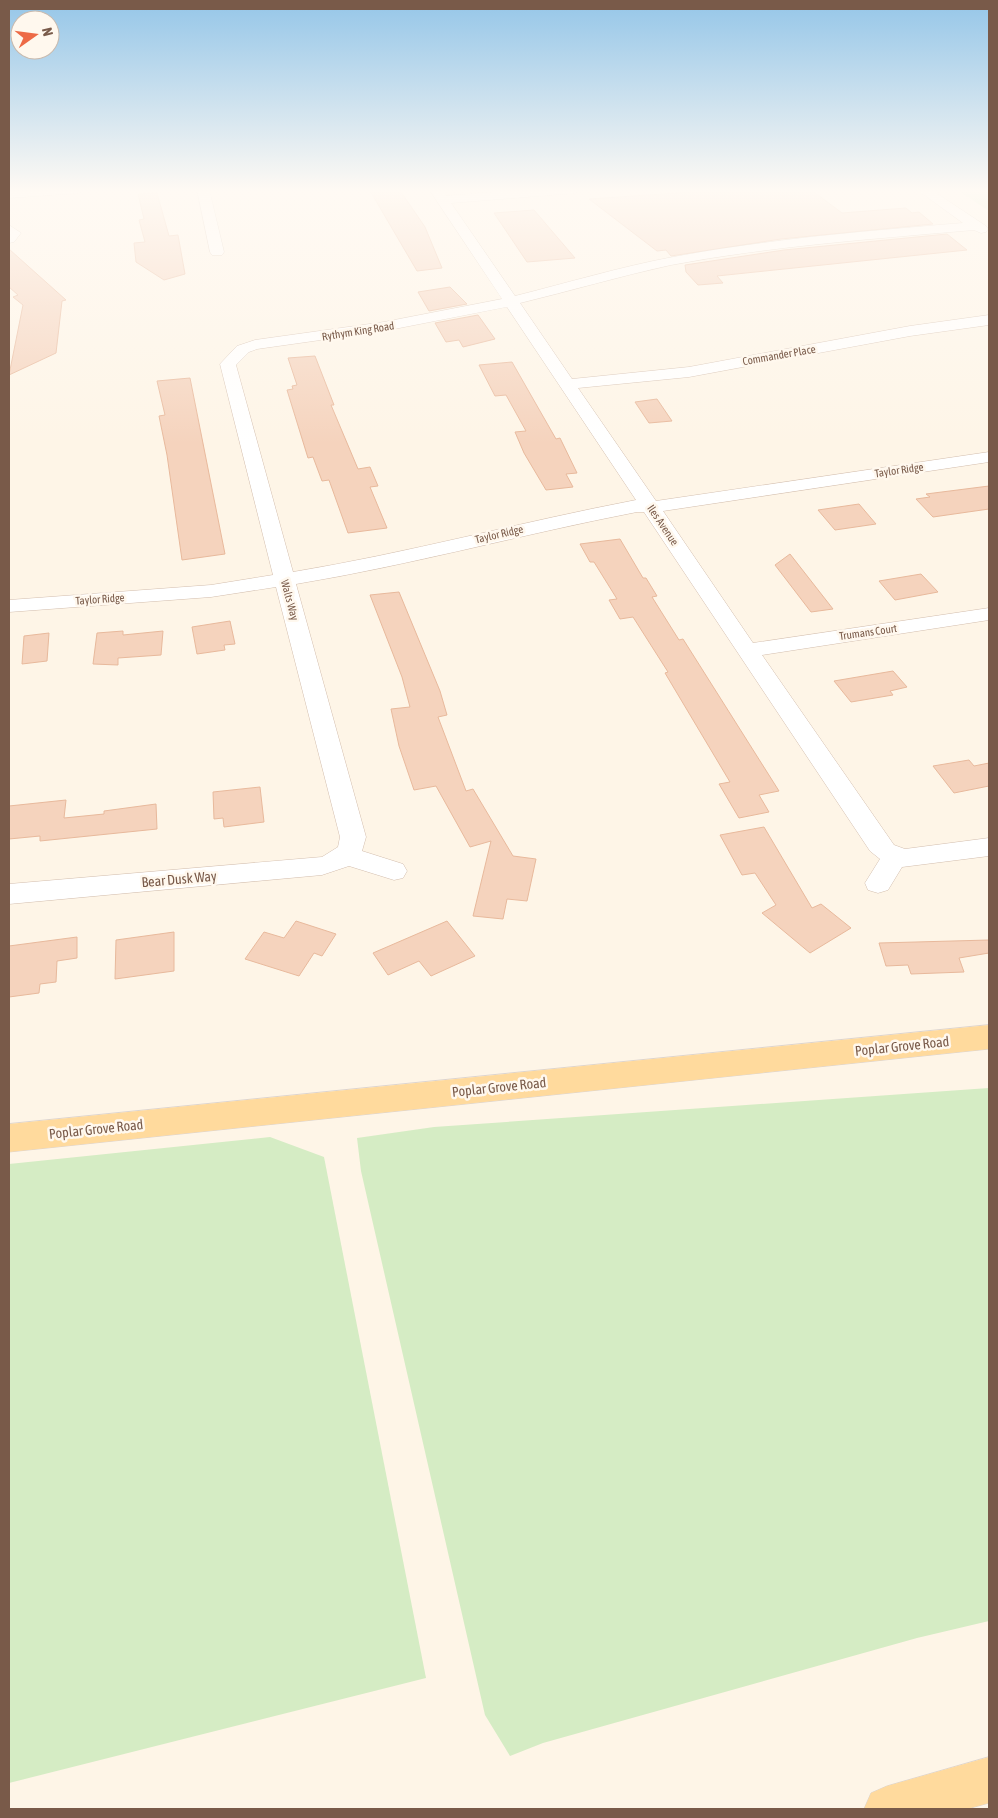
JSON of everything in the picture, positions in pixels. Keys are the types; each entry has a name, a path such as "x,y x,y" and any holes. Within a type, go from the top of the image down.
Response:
{"main road":[{"name":"Poplar Grove Road","path":"9,1138 989,1037"},
{"path":"887,1809 989,1780"}],"street":[{"name":"Iles Avenue","path":"493,274 879,845 885,852 895,856"},
{"name":"Rythym King Road","path":"243,349 255,345 410,322 511,301 614,274"},
{"name":"Commander Place","path":"568,384 689,372 910,331 989,320"},
{"name":"Walts Way","path":"243,349 228,364 353,837 353,845 346,856"},
{"name":"Taylor Ridge","path":"9,606 211,590 285,579 349,569 553,522 638,506 651,507 989,457"},
{"name":"Trumans Court","path":"748,650 989,614"},
{"path":"878,883 895,856 914,857 989,847"},
{"path":"346,856 394,872"},
{"name":"Bear Dusk Way","path":"9,894 322,866 338,862 346,856"}],"green space":[{"path":"989,1088 989,1621 917,1638 543,1743 510,1756 485,1715 361,1171 357,1138 434,1127"},
{"path":"270,1137 324,1157 426,1678 9,1783 9,1164"}],"building":[{"path":"9,274 37,274 66,300 62,301 56,353 9,375 23,305 13,297 18,295 9,287"},
{"path":"154,274 185,274 185,274 164,280"},
{"path":"688,274 738,274 717,276 723,283 698,285"},
{"path":"450,287 467,304 429,311 418,292"},
{"path":"478,315 495,339 463,347 459,340 446,342 435,323"},
{"path":"315,356 334,405 331,405 358,469 370,467 378,486 370,487 387,528 348,533 329,480 322,481 313,457 308,458 287,390 293,389 292,386 297,385 288,358"},
{"path":"512,362 556,439 560,438 577,473 566,474 573,487 546,490 524,453 515,432 526,431 506,395 495,396 479,365"},
{"path":"190,378 225,554 182,560 167,455 159,416 165,415 157,381"},
{"path":"657,399 672,421 649,423 635,402"},
{"path":"989,486 989,509 933,517 916,499 930,497 926,494"},
{"path":"859,504 876,524 835,530 818,510"},
{"path":"620,539 643,578 646,578 657,596 652,597 679,640 683,639 779,791 759,795 769,812 739,818 719,784 730,782 665,673 668,672 633,617 620,619 609,600 617,599 594,562 590,562 580,544"},
{"path":"790,554 833,609 811,612 775,565"},
{"path":"921,574 938,592 895,600 879,581"},
{"path":"399,592 440,691 447,715 438,717 466,791 473,789 513,856 536,859 527,901 507,899 503,919 473,916 491,841 470,847 436,786 414,790 399,746 391,709 410,707 402,677 370,595"},
{"path":"230,621 235,644 224,645 225,650 197,654 192,627"},
{"path":"123,631 123,635 163,631 161,655 118,658 118,665 93,664 97,633"},
{"path":"49,633 47,661 22,664 24,636"},
{"path":"893,671 907,687 890,691 893,695 851,702 834,681"},
{"path":"969,760 974,766 989,763 989,786 954,793 933,766"},
{"path":"260,787 264,822 224,827 223,818 214,819 213,792"},
{"path":"66,800 64,818 104,814 104,811 156,804 157,829 40,841 40,836 9,839 9,806"},
{"path":"764,827 812,908 821,904 851,928 810,953 762,913 776,905 755,873 742,875 720,835"},
{"path":"296,921 336,934 322,956 314,953 299,976 245,959 264,932 284,938"},
{"path":"447,921 475,956 431,976 419,961 388,975 373,953"},
{"path":"174,932 174,971 115,979 116,940"},
{"path":"77,937 77,958 57,961 56,982 40,984 39,993 9,997 9,946"},
{"path":"989,940 989,953 959,958 964,972 911,974 908,965 886,966 879,943"}]}
